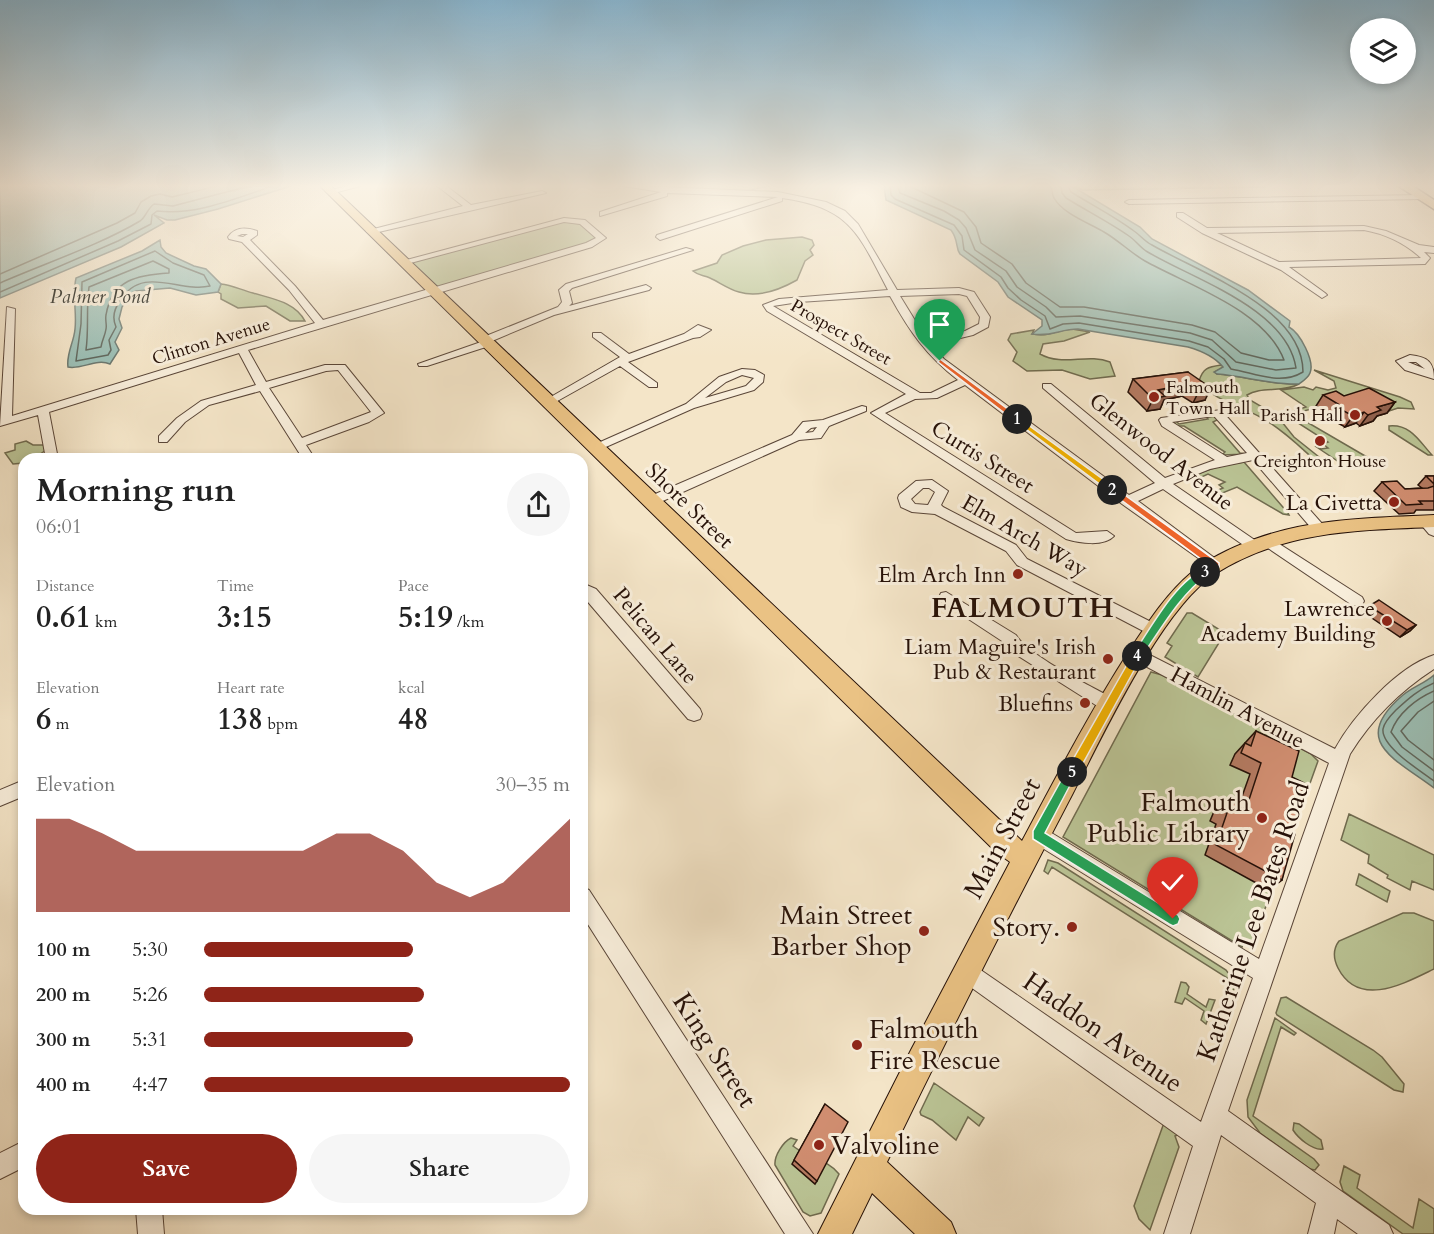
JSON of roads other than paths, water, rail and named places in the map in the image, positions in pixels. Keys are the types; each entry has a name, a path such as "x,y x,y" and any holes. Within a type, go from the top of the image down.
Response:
{"main road":[{"name":"Shore Street","path":"382,243 1005,844 1025,857"},
{"name":"Main Street","path":"836,1234 965,972 1025,857 1108,704 1138,655 1184,590 1215,565 1260,544 1318,527 1431,524"},
{"path":"869,1167 939,1234"}],"street":[{"path":"248,243 292,288 321,324"},
{"name":"Clinton Avenue","path":"403,262 476,243"},
{"name":"Clinton Avenue","path":"3,422 432,290 595,243"},
{"path":"864,243 924,344 940,361 1215,565"},
{"path":"1230,243 1277,265 1322,295"},
{"path":"1277,265 1425,261 1426,258 1405,243"},
{"path":"1416,249 1434,250"},
{"path":"423,364 486,342 561,309 567,303 564,290 569,286 689,250"},
{"path":"550,314 566,313 646,288"},
{"path":"894,294 967,292 971,294 985,317 984,325 969,333 924,344"},
{"name":"Prospect Street","path":"894,294 779,300 770,303 768,307 915,394"},
{"path":"3,422 3,366 10,309"},
{"path":"597,334 653,385"},
{"path":"548,402 624,360 690,334"},
{"path":"242,348 263,387 306,453"},
{"path":"163,439 181,420 205,403 325,368 341,367 378,413 365,420 300,443"},
{"path":"595,447 690,406 750,388 758,382 760,377 748,371 736,374 713,387 690,406"},
{"path":"915,394 930,396 965,381"},
{"name":"Glenwood Avenue","path":"1047,386 1164,484 1357,601"},
{"name":"Curtis Street","path":"915,394 878,413 1071,536 1080,539 1107,536"},
{"path":"651,501 797,437 817,435 825,424 862,409"},
{"path":"44,410 51,453"},
{"path":"1224,460 1165,422 1167,419 1217,412 1318,527"},
{"path":"1127,501 1224,460 1256,456"},
{"name":"Elm Arch Way","path":"938,510 1011,548 1022,562 1155,630"},
{"name":"Pelican Lane","path":"588,591 694,714"},
{"path":"946,597 1011,639 1014,646 1108,704"},
{"name":"Hamlin Avenue","path":"1138,655 1339,760"},
{"name":"Katherine Lee Bates Road","path":"1177,1234 1215,1116 1339,760 1352,734 1364,720 1401,684 1434,661"},
{"path":"0,798 18,790"},
{"path":"1038,835 1240,960 1265,973"},
{"name":"King Street","path":"588,906 800,1234"},
{"name":"Haddon Avenue","path":"965,972 1208,1141"},
{"path":"1215,1116 1380,1234"},
{"path":"0,1167 18,1156"},
{"path":"1321,1234 1330,1198"},
{"path":"149,1215 151,1234"}],"water":[{"path":"0,243 129,243 121,247 0,298"},
{"name":"Palmer Pond","path":"156,243 160,243 166,253 206,269 221,284 218,292 196,295 170,288 131,293 122,307 119,319 122,328 115,342 119,350 110,364 100,362 68,367 68,357 75,329 76,278 142,251"},
{"path":"956,243 1159,243 1248,290 1290,321 1289,327 1298,335 1306,348 1310,373 1299,384 1268,382 1217,374 1214,372 1223,367 1216,360 1188,347 1078,329 1032,334 1042,326 1042,320 1008,297 998,282 960,254"},
{"path":"1434,675 1434,788 1392,758 1383,748 1379,737 1379,725 1387,711 1403,695"}],"place":[{"name":"Falmouth Town Hall","path":"1154,397"},
{"name":"Parish Hall","path":"1355,415"},
{"name":"Creighton House","path":"1320,441"},
{"name":"La Civetta","path":"1394,502"},
{"name":"Elm Arch Inn","path":"1018,574"},
{"name":"Lawrence Academy Building","path":"1387,621"},
{"name":"Liam Maguire's Irish Pub & Restaurant","path":"1108,659"},
{"name":"Bluefins","path":"1085,703"},
{"name":"Falmouth Public Library","path":"1262,818"},
{"name":"Story.","path":"1072,927"},
{"name":"Main Street Barber Shop","path":"924,931"},
{"name":"Falmouth Fire Rescue","path":"857,1045"},
{"name":"Valvoline","path":"819,1145"}],"district":[{"name":"FALMOUTH","path":"1023,607"}]}
